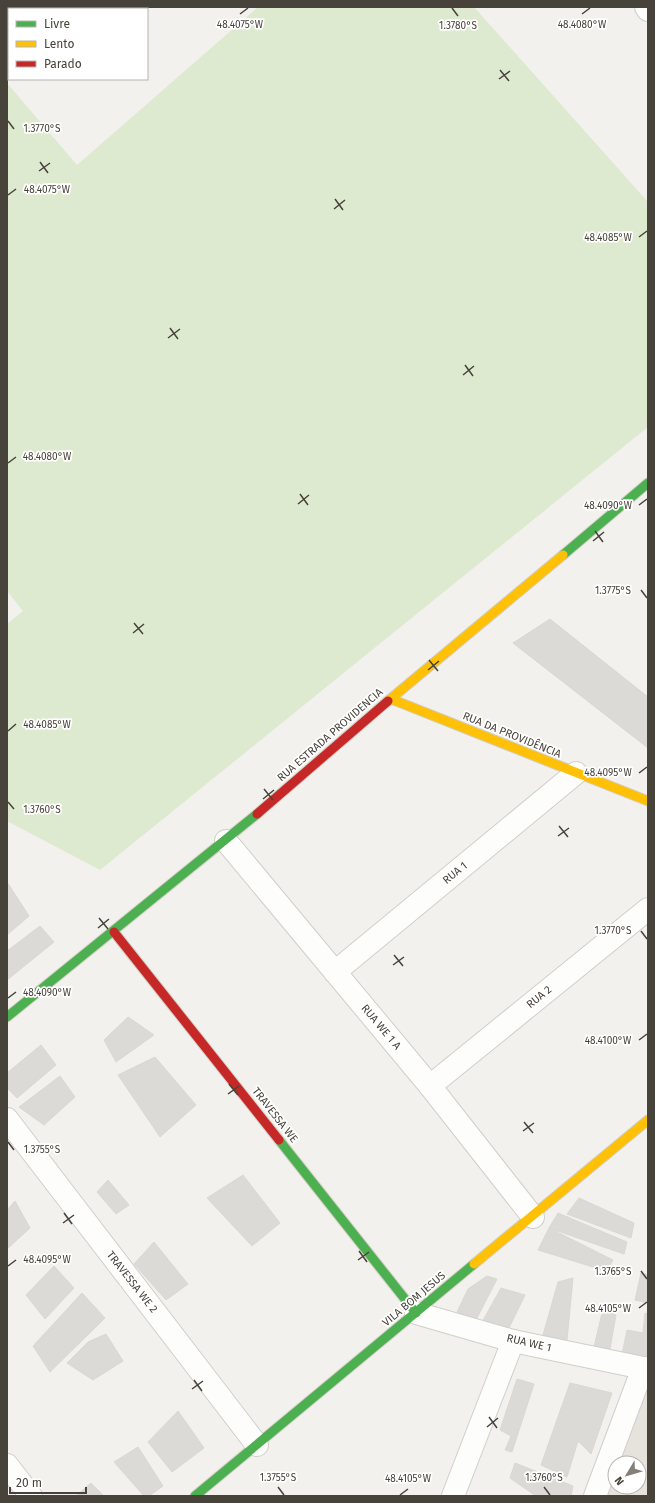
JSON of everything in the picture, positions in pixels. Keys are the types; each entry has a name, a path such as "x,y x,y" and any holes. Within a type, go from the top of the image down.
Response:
{"street":[{"name":"RUA ESTRADA PROVIDENCIA","path":"7,1016 226,841 391,699 648,483"},
{"name":"RUA DA PROVIDÊNCIA","path":"391,699 576,774 648,800"},
{"name":"RUA 1","path":"335,972 576,774"},
{"name":"RUA WE 1 A","path":"226,841 430,1086 533,1217"},
{"name":"RUA 2","path":"430,1086 648,909"},
{"name":"TRAVESSA WE","path":"114,932 416,1313"},
{"name":"TRAVESSA WE 2","path":"7,1119 257,1445"},
{"name":"VILA BOM JESUS","path":"195,1496 648,1120"},
{"name":"RUA WE 1","path":"416,1313 513,1341 645,1368"},
{"path":"453,1496 513,1341"},
{"path":"596,1496 645,1368"},
{"path":"7,1465 31,1496"}],"shaded area":[{"path":"648,1369 648,1496 595,1496 607,1467 607,1495 647,1495 647,1455 612,1455"}],"green space":[{"path":"258,7 474,7 648,202 648,427 100,870 7,821 7,624 23,611 7,591 7,83 77,165"}],"building":[{"path":"550,619 648,697 648,748 513,643"},
{"path":"7,882 29,916 7,935"},
{"path":"40,926 54,942 7,980 7,951"},
{"path":"128,1017 154,1035 116,1062 104,1040"},
{"path":"41,1045 56,1065 17,1098 7,1088 7,1073"},
{"path":"155,1057 196,1105 160,1137 118,1075"},
{"path":"60,1076 75,1097 44,1125 19,1107"},
{"path":"243,1175 280,1223 252,1246 207,1198"},
{"path":"108,1180 129,1205 116,1214 97,1192"},
{"path":"579,1198 634,1223 631,1238 567,1214"},
{"path":"15,1201 30,1228 7,1249 7,1210"},
{"path":"558,1213 627,1242 624,1254 549,1228"},
{"path":"549,1228 613,1260 606,1271 538,1250"},
{"path":"154,1242 188,1284 166,1300 134,1264"},
{"path":"54,1266 74,1288 45,1319 26,1295"},
{"path":"641,1273 648,1275 648,1303 635,1300"},
{"path":"487,1276 497,1279 476,1320 457,1312 468,1289"},
{"path":"573,1278 567,1340 543,1335 558,1282"},
{"path":"501,1288 525,1295 509,1328 481,1324"},
{"path":"82,1293 105,1318 50,1372 33,1346"},
{"path":"603,1309 616,1315 608,1360 593,1351"},
{"path":"645,1313 648,1314 648,1363 621,1359 627,1330 643,1333"},
{"path":"106,1334 123,1361 93,1380 67,1363 88,1342"},
{"path":"517,1379 534,1384 512,1452 505,1450 511,1436 500,1430"},
{"path":"570,1383 612,1393 591,1454 578,1441 567,1477 541,1465"},
{"path":"178,1411 204,1448 172,1472 148,1442"},
{"path":"138,1447 163,1486 149,1496 144,1496 114,1462"},
{"path":"515,1463 573,1486 571,1496 536,1496 510,1478"},
{"path":"91,1483 104,1496 76,1496"}],"traffic: fast":[{"path":"563,555 648,483"},
{"path":"7,1017 257,814"},
{"path":"279,1140 416,1313"},
{"path":"195,1496 474,1264"}],"traffic: slow":[{"path":"388,701 563,555"},
{"path":"391,699 648,801"},
{"path":"474,1264 648,1120"}],"traffic: jam":[{"path":"257,814 388,701"},
{"path":"114,932 279,1140"}]}
